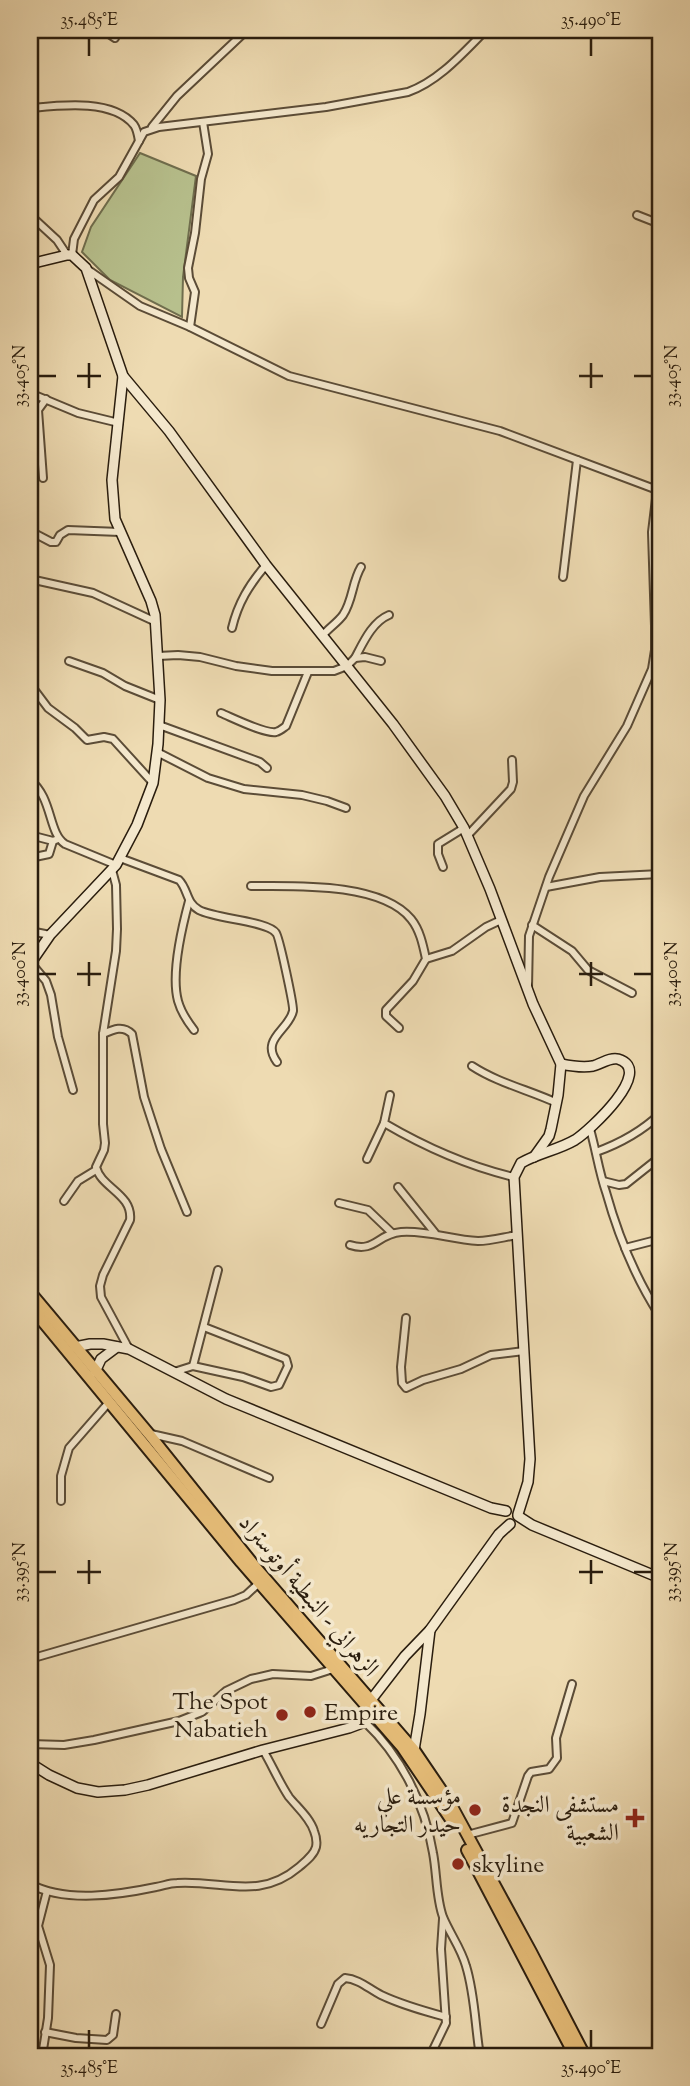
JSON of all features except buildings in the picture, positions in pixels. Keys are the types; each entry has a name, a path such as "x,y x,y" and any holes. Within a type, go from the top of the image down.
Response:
{"highway":[{"name":"الزهراني - النبطية أوتوستراد","path":"30,1292 257,1569 414,1750 450,1802 585,2056"},
{"name":"الزهراني - النبطية أوتوستراد","path":"30,1306 332,1669 369,1719 401,1747 455,1825 574,2054"}],"street":[{"path":"103,30 115,38"},
{"path":"151,129 177,96 247,30"},
{"path":"69,255 94,200 119,177 144,132 326,107 408,92 420,88 439,74 486,30"},
{"path":"33,108 80,104 95,106 127,118 136,127 139,141"},
{"path":"190,327 195,292 188,268 201,179 208,154 203,122"},
{"path":"30,215 69,255 140,306 190,327 289,376 500,431 659,491"},
{"path":"636,215 660,224"},
{"path":"30,264 69,255"},
{"path":"86,268 123,376 169,431 266,565 393,724 445,796 466,831 545,1032 561,1064 557,1102 549,1136 534,1157"},
{"path":"73,1090 63,1061 51,995 46,981 30,964 50,935 116,864 137,825 153,783 159,725 156,622 151,601 115,519 112,492 123,376"},
{"path":"30,393 78,413 119,423"},
{"path":"30,412 38,410 46,399"},
{"path":"528,990 529,936 546,887 584,796 627,726 652,669 655,626 652,532 659,491 660,407"},
{"path":"38,410 43,478"},
{"path":"563,577 577,460"},
{"path":"30,531 51,542 56,542 60,535 68,530 120,532"},
{"path":"232,628 244,594 266,565"},
{"path":"323,635 344,613 361,567"},
{"path":"30,579 93,593 156,622"},
{"path":"158,656 178,654 200,657 260,671 334,671 347,666 355,658 373,628 381,618 389,615"},
{"path":"355,658 365,657 381,661"},
{"path":"69,660 160,700"},
{"path":"221,713 265,731 280,731 286,726 308,672"},
{"path":"30,684 40,699 87,740 104,737 113,739 153,783"},
{"path":"30,697 40,699"},
{"path":"159,725 260,762 267,768"},
{"path":"157,752 208,778 244,789 302,795 346,808"},
{"path":"443,867 437,846 439,842 466,831 511,789 512,760"},
{"path":"30,780 47,803 55,840 49,854 30,858"},
{"path":"30,835 55,840 116,864 179,880 185,886 192,905 205,912 269,927 277,934 294,1003 291,1016 277,1033 271,1048 272,1056 277,1062"},
{"path":"116,864 117,940 103,1034 105,1143 96,1170 128,1204 131,1213 100,1286 101,1297 129,1349"},
{"path":"546,887 600,877 660,874"},
{"path":"251,886 330,888 385,900 401,909 414,922 426,959"},
{"path":"189,901 179,950 176,990 182,1012 194,1030"},
{"path":"399,1028 386,1016 386,1010 413,981 426,959 452,951 486,927 501,920"},
{"path":"532,925 572,951 588,970 632,993"},
{"path":"30,931 50,935"},
{"path":"30,945 41,947"},
{"path":"103,1034 122,1029 132,1034 144,1097 161,1149 187,1212"},
{"path":"371,1700 405,1656 430,1630 511,1517 528,1482 530,1459 514,1177 521,1163 562,1147 590,1129 604,1116 629,1080 630,1070 628,1065 618,1059 590,1066 561,1064"},
{"path":"472,1066 489,1077 557,1102"},
{"path":"367,1159 384,1123 390,1095"},
{"path":"596,1152 631,1137 660,1114"},
{"path":"384,1123 403,1135 459,1161 514,1177"},
{"path":"590,1129 603,1181 625,1248 660,1316"},
{"path":"603,1181 626,1184 660,1157"},
{"path":"64,1201 78,1181 96,1170"},
{"path":"398,1187 435,1233"},
{"path":"339,1203 368,1210 392,1233"},
{"path":"350,1245 366,1247 392,1233 416,1231 477,1241 517,1235"},
{"path":"625,1248 660,1239"},
{"path":"193,1366 218,1270"},
{"path":"406,1318 401,1367 402,1383 407,1388 489,1356 524,1351"},
{"path":"174,1372 193,1366 275,1387 279,1385 288,1366 286,1359 204,1327"},
{"path":"75,1347 90,1344 129,1349 226,1399 660,1578"},
{"path":"95,1372 101,1359 117,1347"},
{"path":"61,1500 61,1476 69,1448 110,1401"},
{"path":"149,1434 182,1441 269,1478"},
{"path":"30,1659 224,1604 246,1595 259,1583"},
{"path":"414,1750 430,1630"},
{"path":"30,1744 74,1743 178,1721 202,1712 226,1691 251,1679 273,1674 311,1676 332,1669"},
{"path":"467,1835 512,1823 528,1776 531,1772 550,1769 555,1763 556,1738 572,1684"},
{"path":"30,1763 77,1788 111,1792 148,1786 264,1750 349,1728 369,1719 407,1775 422,1810 433,1850 443,1917 441,1948 446,2023 429,2056"},
{"path":"30,1884 47,1891 73,1895 191,1882 254,1888 281,1880 310,1858 316,1848 316,1838 312,1826 287,1794 264,1750"},
{"path":"42,2056 50,1965 38,1926 47,1891"},
{"path":"443,1917 466,1965 480,2056"},
{"path":"321,2024 338,1984 345,1978 353,1979 407,2006 446,2017"},
{"path":"45,2032 107,2040 113,2035 116,2014"},
{"path":"559,2056 574,2054"},
{"path":"494,2056 519,2056"}],"green space":[{"path":"140,153 196,176 183,277 182,317 110,280 82,252 91,227"}],"place":[{"name":"Empire","path":"310,1712"},
{"name":"The Spot Nabatieh","path":"282,1715"},
{"name":"مؤسسة علي حيدر التجاريه","path":"475,1810"},
{"name":"مستشفى النجدة الشعبية","path":"635,1818"},
{"name":"skyline","path":"458,1864"}]}
